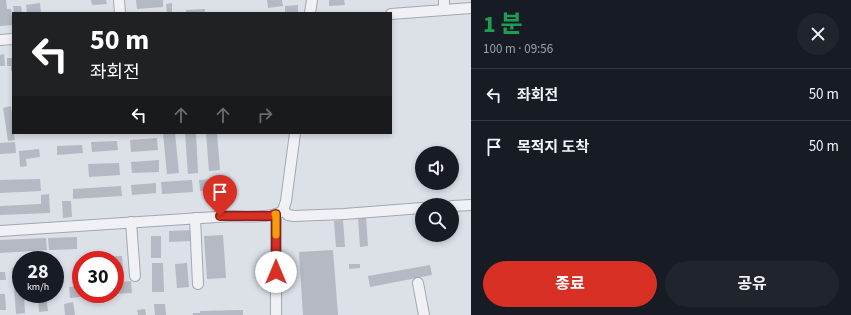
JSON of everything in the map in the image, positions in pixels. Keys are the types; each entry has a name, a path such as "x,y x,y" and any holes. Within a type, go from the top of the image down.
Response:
{"street":[{"path":"119,0 120,12"},
{"path":"310,12 312,0"},
{"path":"392,14 444,5 471,8"},
{"path":"0,40 12,39"},
{"path":"276,315 280,212 286,201 295,134"},
{"path":"459,206 471,205"},
{"path":"0,231 195,218 270,216 280,212 294,216 415,209"},
{"path":"195,218 198,284"},
{"path":"131,222 135,276"},
{"path":"418,283 424,315"}],"building":[{"path":"0,0 6,0 7,9 11,9 12,25 0,26"},
{"path":"91,0 106,0 107,4 92,5"},
{"path":"136,0 163,0 163,7 137,9"},
{"path":"267,0 282,0 283,6 268,8"},
{"path":"329,0 344,0 345,5 329,6"},
{"path":"40,3 41,12 27,12 26,5"},
{"path":"172,3 172,12 167,12 166,4"},
{"path":"298,5 298,12 285,12 285,6"},
{"path":"13,6 21,6 22,12 14,12"},
{"path":"205,9 205,12 186,12 186,10"},
{"path":"4,54 5,66 0,66 0,55"},
{"path":"7,58 12,58 12,71 11,66 7,66"},
{"path":"11,106 12,134 14,134 15,140 8,141 3,108"},
{"path":"163,134 175,134 179,173 167,174"},
{"path":"185,134 196,134 198,173 188,174"},
{"path":"206,134 217,134 220,170 209,171"},
{"path":"157,138 158,150 131,152 130,140"},
{"path":"117,141 118,150 92,152 91,142"},
{"path":"15,142 16,153 0,154 0,143"},
{"path":"82,145 83,153 57,155 57,146"},
{"path":"39,149 40,157 26,159 27,166 20,167 19,151"},
{"path":"159,160 159,172 132,173 131,162"},
{"path":"119,163 120,175 89,177 88,164"},
{"path":"227,178 228,190 200,191 199,180"},
{"path":"40,179 41,191 0,193 0,180"},
{"path":"192,180 193,192 162,194 161,182"},
{"path":"156,183 156,193 132,195 131,185"},
{"path":"121,186 122,196 73,199 73,189"},
{"path":"49,194 50,213 0,215 0,206 41,204 41,195"},
{"path":"62,201 71,201 72,217 63,218"},
{"path":"358,217 366,217 368,246 360,247"},
{"path":"343,220 345,247 336,247 334,221"},
{"path":"191,230 191,241 169,242 169,231"},
{"path":"223,235 226,278 207,279 204,236"},
{"path":"151,236 161,236 161,258 151,258"},
{"path":"77,237 77,249 49,250 48,238"},
{"path":"46,238 47,250 12,251 12,252 0,253 0,240"},
{"path":"333,250 338,315 303,315 299,252"},
{"path":"152,263 163,263 164,292 152,292"},
{"path":"187,263 189,287 177,288 175,264"},
{"path":"349,264 360,264 360,268 349,269"},
{"path":"430,265 432,275 370,287 368,276"},
{"path":"0,272 5,272 6,280 0,280"},
{"path":"131,281 132,293 124,293 124,282"},
{"path":"69,287 72,287 72,298 70,298"},
{"path":"0,294 5,294 6,310 0,310"},
{"path":"15,303 24,303 25,313 16,314"},
{"path":"38,303 47,303 48,311 39,312"},
{"path":"73,303 75,315 65,315 64,304"},
{"path":"154,304 165,304 166,315 155,315"},
{"path":"145,309 146,315 138,315 137,310"},
{"path":"243,310 243,315 193,315 193,313 200,313 200,311"}],"slow traffic":[{"path":"275,214 276,235"}],"route":[{"path":"220,216 270,216 276,214 276,272"}]}
